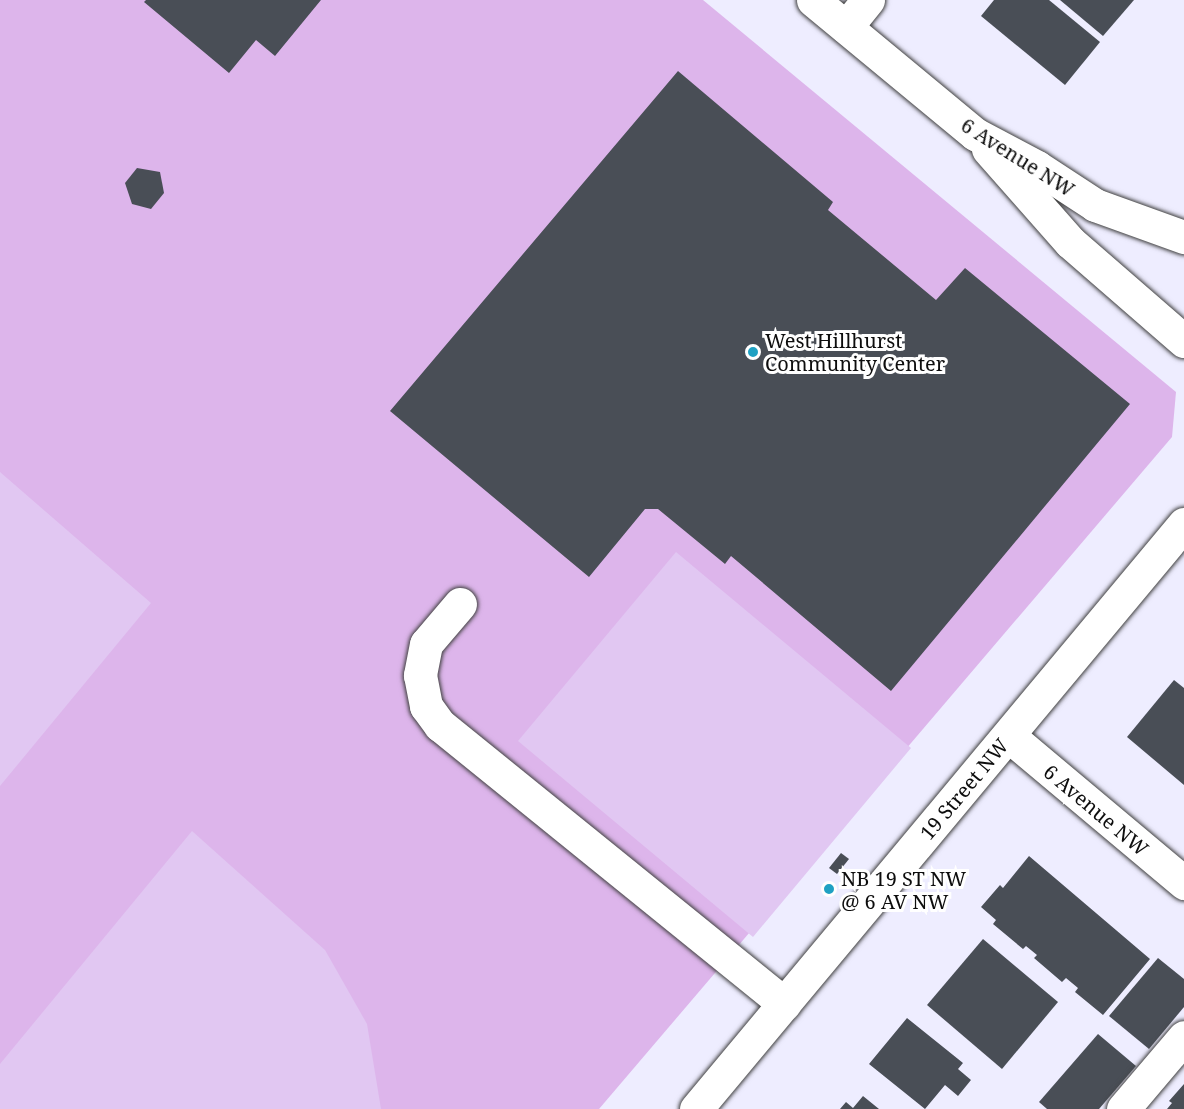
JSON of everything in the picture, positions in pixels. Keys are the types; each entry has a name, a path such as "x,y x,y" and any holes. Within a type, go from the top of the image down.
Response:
{"street":[{"name":"6 Avenue NW","path":"813,0 975,134 1037,167 1095,206 1184,237"},
{"path":"846,27 868,0"},
{"path":"975,134 1070,242 1184,341"},
{"name":"19 Street NW","path":"696,1109 1184,524"},
{"path":"460,604 426,644 420,675 426,706 440,725 784,1004"},
{"name":"6 Avenue NW","path":"1008,736 1184,883"},
{"path":"1123,1109 1184,1037"}],"shaded area":[{"path":"0,0 703,0 1176,392 1172,437 599,1109 0,1109"},
{"path":"0,472 151,603 0,786"},
{"path":"676,552 911,748 753,937 518,741"},
{"path":"192,831 325,950 367,1024 381,1109 0,1109 0,1064"}],"building":[{"path":"146,0 321,0 275,56 256,40 229,73 144,2"},
{"path":"994,0 1049,0 1100,42 1065,85 981,16"},
{"path":"1060,0 1134,0 1103,36"},
{"name":"West Hillhurst Community Center","path":"678,71 833,202 828,210 936,300 965,268 1130,404 891,691 731,556 725,564 658,509 645,509 589,577 390,411"},
{"path":"137,168 160,172 164,193 151,209 132,204 125,183"},
{"path":"1174,680 1184,688 1184,785 1127,737"},
{"path":"841,853 849,859 837,874 829,868"},
{"path":"1029,856 1150,959 1103,1015 1075,992 1078,988 1066,978 1062,982 1034,958 1037,955 1026,946 1023,949 993,924 996,920 981,907 1000,885 1003,888"},
{"path":"983,939 1058,1002 1002,1069 927,1005"},
{"path":"1158,958 1184,979 1184,1007 1149,1049 1109,1016"},
{"path":"907,1018 963,1063 958,1069 971,1080 958,1096 945,1085 925,1109 869,1064"},
{"path":"1098,1034 1136,1066 1099,1109 1047,1109 1039,1102"},
{"path":"1184,1084 1184,1109 1167,1109 1172,1103 1169,1101"},
{"path":"863,1096 879,1109 840,1109 846,1102 853,1108"}],"place":[{"name":"West Hillhurst Community Center","path":"753,352"},
{"name":"NB 19 ST NW @ 6 AV NW","path":"829,889"}]}
